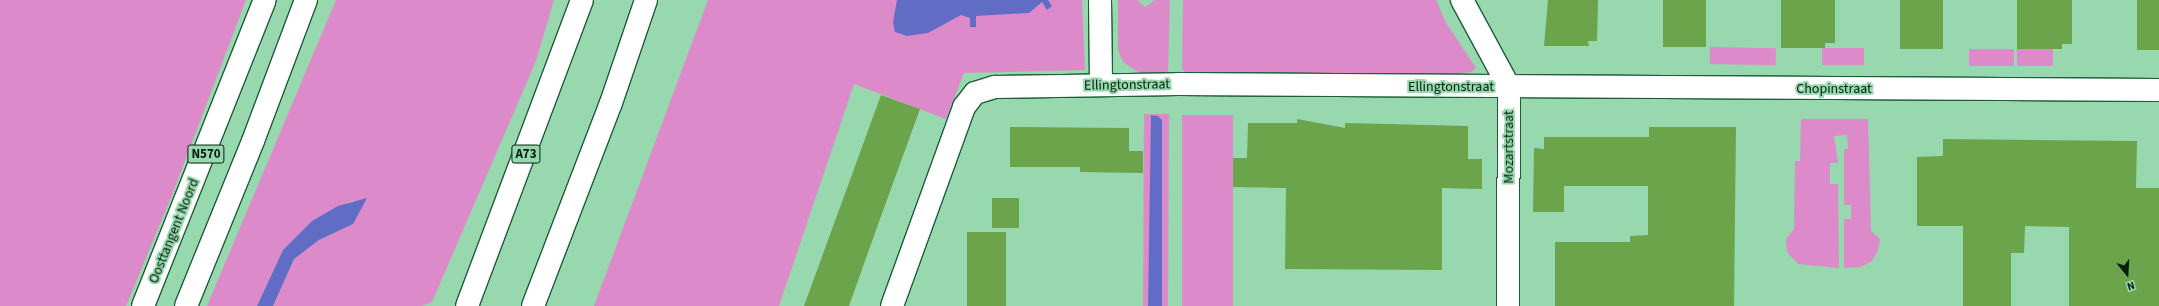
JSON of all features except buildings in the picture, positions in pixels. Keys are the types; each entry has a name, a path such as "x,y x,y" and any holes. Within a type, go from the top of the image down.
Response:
{"main road":[{"name":"Oosttangent Noord","path":"143,306 265,0"},
{"name":"N570","path":"186,306 253,141 306,0"},
{"name":"A73","path":"467,306 582,0"},
{"path":"533,306 611,103 646,0"},
{"path":"1100,0 1101,85"},
{"name":"Mozartstraat","path":"1462,0 1509,87 1508,306"},
{"name":"Ellingtonstraat","path":"892,306 968,99 975,93 996,87 1101,85 1509,87"},
{"name":"Chopinstraat","path":"1509,87 2159,90"}],"shaded area":[{"path":"0,0 246,0 172,195 126,306 0,306"},
{"path":"336,0 554,0 536,61 432,302 421,306 273,306 294,259 319,240 353,224 354,200 312,221 283,250 257,306 207,306"},
{"path":"708,0 1082,0 1085,70 964,73 946,119 854,84 779,306 594,306"},
{"path":"1118,0 1137,0 1145,7 1155,0 1170,0 1168,72 1140,73 1123,62 1118,50"},
{"path":"1183,0 1436,0 1445,21 1476,68 1471,72 1454,74 1187,74 1182,69"},
{"path":"1710,47 1776,48 1776,65 1710,64"},
{"path":"1822,48 1864,48 1864,65 1822,65"},
{"path":"1969,49 2014,49 2014,66 1969,66"},
{"path":"2017,49 2053,49 2053,66 2017,66"},
{"path":"1144,114 1169,114 1168,306 1162,306 1162,120 1158,116 1152,115 1148,306 1143,306"},
{"path":"1182,115 1233,115 1233,306 1182,306"},
{"path":"1801,119 1868,119 1871,231 1880,239 1878,251 1872,261 1861,267 1844,268 1844,219 1851,219 1851,205 1844,205 1844,149 1848,149 1847,135 1834,136 1838,163 1830,163 1830,184 1838,184 1839,268 1798,264 1787,252 1786,239 1794,229 1795,161 1800,161"}],"water":[{"path":"897,0 1048,0 1052,6 1047,10 1042,2 1029,13 976,16 976,27 970,27 970,18 961,15 928,33 907,36 895,32 893,22"},
{"path":"1151,115 1158,116 1162,120 1162,306 1148,306"},
{"path":"367,198 353,224 319,240 294,259 273,306 257,306 283,250 312,221 338,206"}]}
